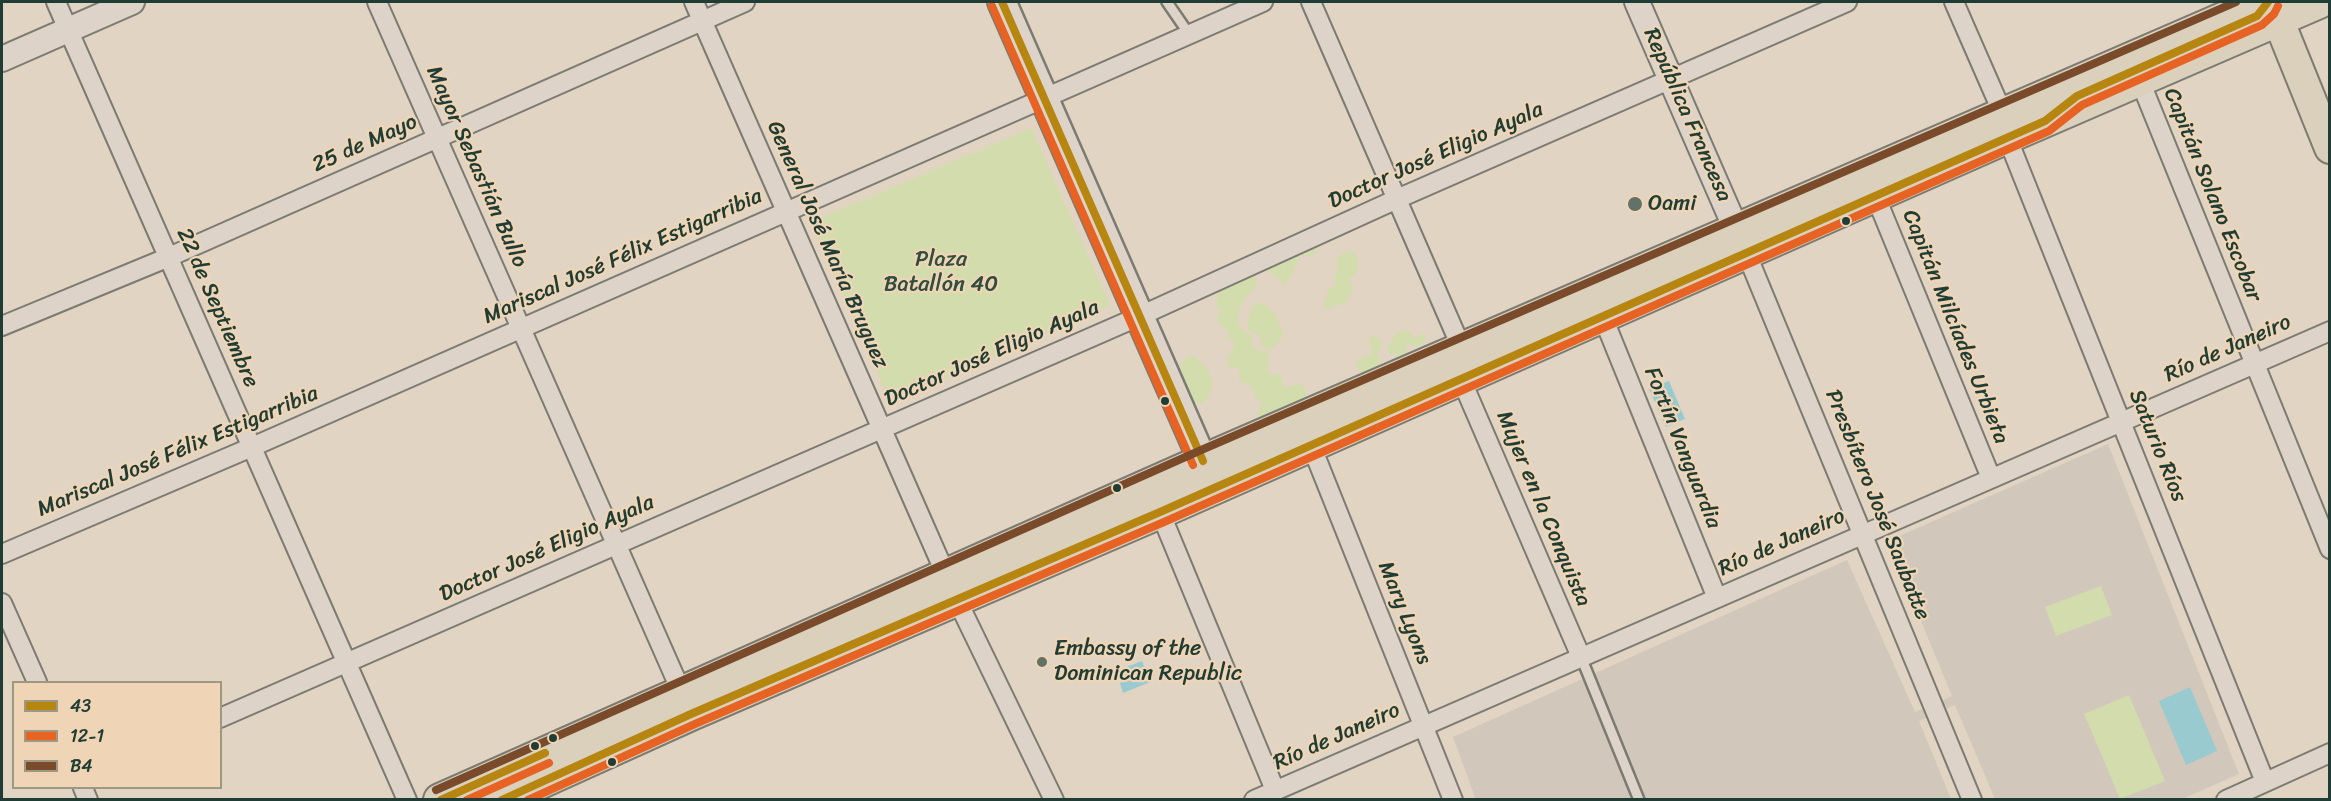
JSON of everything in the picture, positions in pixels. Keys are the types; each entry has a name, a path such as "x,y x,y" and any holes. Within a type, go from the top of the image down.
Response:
{"highway":[{"path":"1806,225 1850,194 1986,135 1994,128 2045,121 2077,96 2257,16 2266,8 2276,11"},
{"path":"501,800 686,703 777,677 1203,461 1462,348 1741,241 2135,70"},
{"path":"440,800 686,703 951,587 1160,512 1602,315 1741,241 1806,225 1875,195 2005,126"}],"main road":[{"path":"1002,2 1203,461"},
{"path":"2276,11 2330,148"}],"street":[{"name":"22 de Septiembre","path":"56,2 407,800"},
{"path":"2,59 132,2"},
{"name":"Mayor Sebastián Bullo","path":"377,2 686,703"},
{"name":"General José María Bruguez","path":"694,2 951,587 1054,800"},
{"name":"25 de Mayo","path":"2,326 169,257 746,2"},
{"name":"Mariscal José Félix Estigarribia","path":"2,554 252,447 1263,2"},
{"path":"1311,2 1462,348"},
{"name":"República Francesa","path":"1637,2 1741,241"},
{"name":"Doctor José Eligio Ayala","path":"222,717 1140,316 1397,199 1847,2"},
{"name":"Saturio Ríos","path":"1954,2 2265,782"},
{"name":"Capitán Solano Escobar","path":"2135,70 2330,549"},
{"name":"Capitán Milcíades Urbieta","path":"1875,195 1991,478"},
{"name":"Presbítero José Saubatte","path":"1741,241 1972,800"},
{"name":"Fortín Vanguardia","path":"1602,315 1717,598"},
{"name":"Río de Janeiro","path":"1254,800 2330,331"},
{"name":"Mujer en la Conquista","path":"1461,379 1581,657"},
{"name":"Mary Lyons","path":"1311,446 1453,800"},
{"path":"1160,512 1275,790"},
{"path":"2,603 37,681"},
{"path":"2226,800 2330,753"}],"lane":[{"path":"1167,2 1189,34"},
{"path":"1581,657 1639,800"}],"shaded area":[{"path":"2108,444 2239,774 2182,799 1995,799 1955,705 1919,721 1951,799 1476,800 1453,737 1847,560 1915,712 1952,696 1888,541"}],"green space":[{"name":"Plaza Batallón 40","path":"1031,128 1110,305 890,402 811,222"},
{"path":"1318,239 1320,248 1311,256 1300,255 1285,285 1267,270 1265,264"},
{"path":"1352,251 1358,259 1355,275 1348,279 1354,288 1345,303 1338,306 1334,304 1332,308 1325,309 1323,304 1327,291 1337,283 1334,280 1338,267 1336,259 1345,252"},
{"path":"1256,273 1256,287 1244,300 1240,309 1239,326 1252,336 1252,344 1256,350 1264,351 1269,355 1267,369 1270,374 1282,375 1282,383 1285,387 1299,384 1305,387 1308,411 1264,430 1257,413 1262,403 1257,399 1249,384 1239,381 1239,367 1229,369 1227,359 1234,342 1226,337 1229,332 1219,324 1217,316 1220,310 1216,305 1218,289"},
{"path":"1261,302 1274,312 1284,334 1273,349 1268,350 1262,347 1259,335 1248,330 1248,320 1253,306"},
{"path":"1409,331 1415,339 1421,334 1425,335 1425,341 1417,346 1407,344 1406,353 1409,357 1397,370 1390,363 1397,354 1391,354 1386,349 1398,332"},
{"path":"1371,336 1377,336 1382,344 1378,352 1381,370 1365,375 1357,367 1356,361 1372,354 1373,351 1368,342"},
{"path":"1189,355 1203,363 1211,376 1211,390 1203,403 1185,403 1177,383 1179,367"},
{"path":"2101,586 2112,615 2056,636 2045,607"},
{"path":"2129,695 2165,781 2120,799 2084,714"}],"water":[{"path":"1669,381 1685,419 1666,427 1649,389"},
{"path":"1142,661 1150,682 1123,693 1120,683 1126,681 1126,677 1118,679 1116,671"},
{"path":"2190,687 2217,751 2186,765 2159,701"}],"transit line":[{"name":"43","path":"1002,2 1203,461"},
{"name":"B4","path":"436,790 1199,451 2236,2"},
{"name":"43","path":"502,800 691,714 1160,512 2045,121 2077,96 2257,16 2268,2"},
{"name":"12-1","path":"992,6 1193,465"},
{"name":"12-1","path":"528,800 695,724 1164,522 2049,131 2082,105 2262,25 2274,14 2278,6"},
{"name":"43","path":"441,800 545,753"},
{"name":"12-1","path":"467,800 549,763"}],"place":[{"name":"Oami","path":"1635,204"},
{"name":"Embassy of the Dominican Republic","path":"1042,662"}]}
